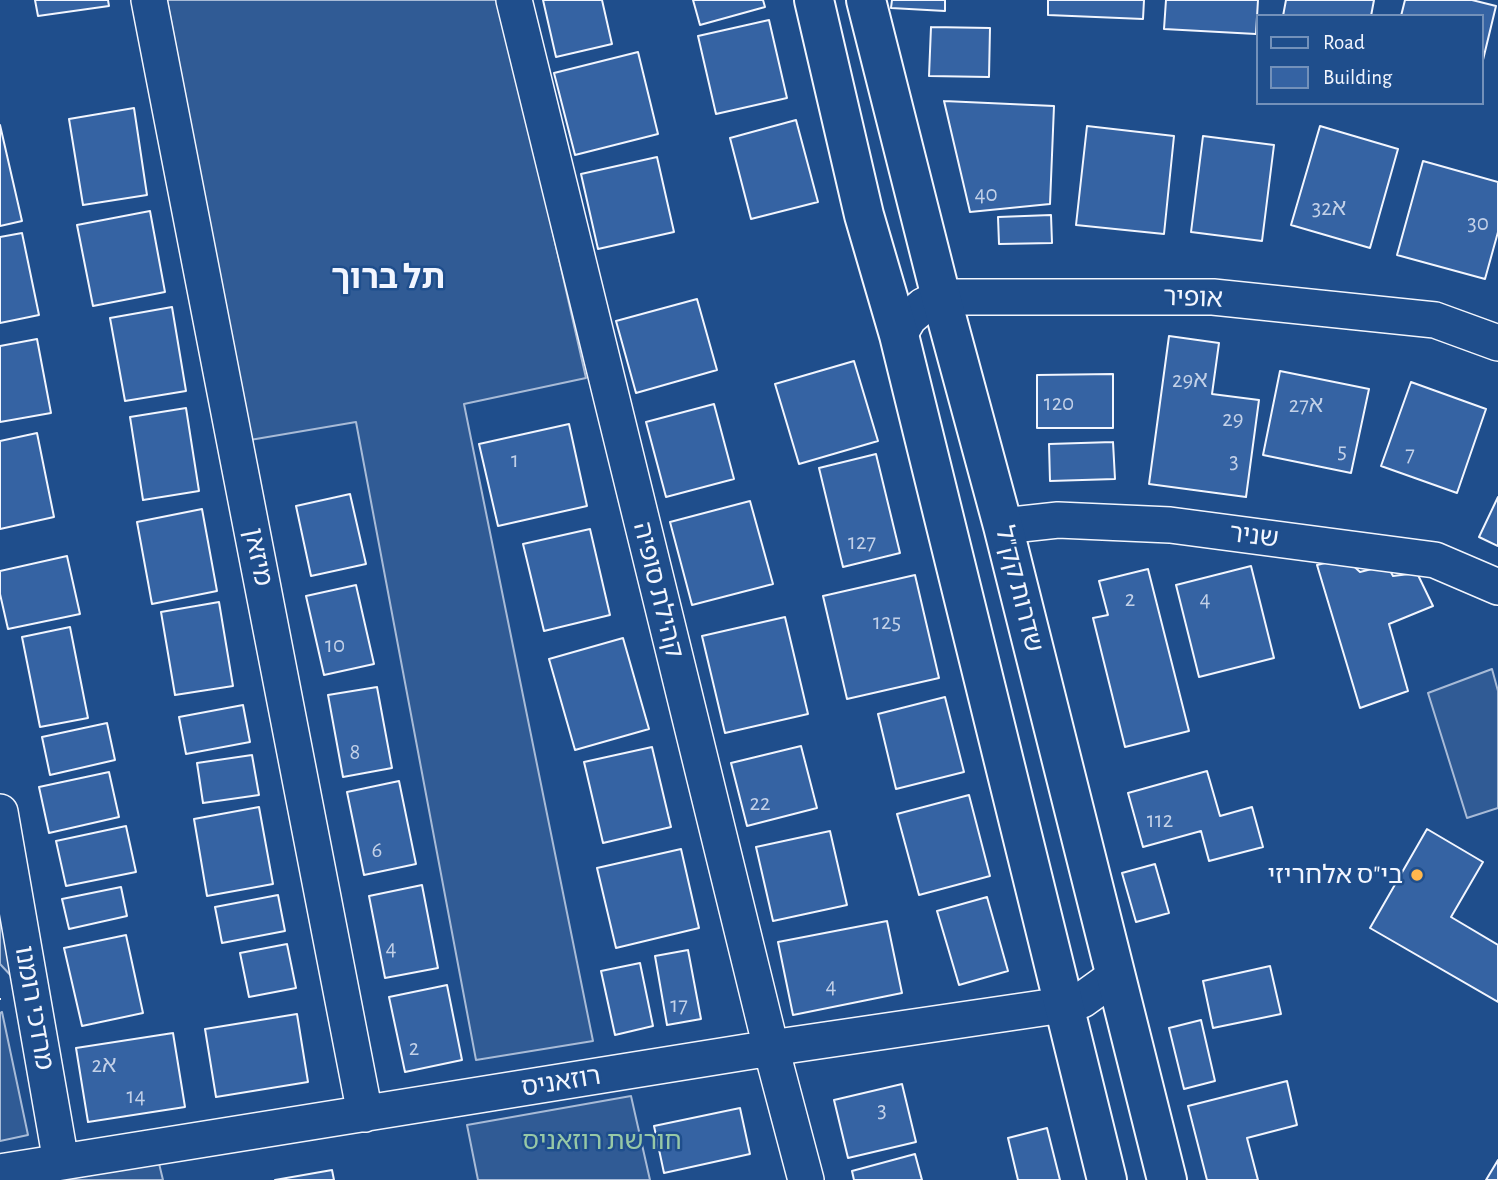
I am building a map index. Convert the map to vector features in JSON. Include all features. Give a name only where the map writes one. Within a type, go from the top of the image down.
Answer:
[{"type":"main road","points":[[814,0],[864,215],[899,335],[1107,1180]]},
{"type":"main road","name":"שדרות קק\"ל","points":[[866,0],[941,297],[1003,526],[1167,1180]]},
{"type":"street","name":"מיזאן","points":[[149,0],[365,1114]]},
{"type":"street","name":"קהילת סופיה","points":[[514,0],[771,1048],[806,1180]]},
{"type":"street","points":[[899,335],[909,318],[923,306],[941,297]]},
{"type":"street","name":"אופיר","points":[[941,297],[1213,297],[1435,320],[1498,343]]},
{"type":"street","name":"שניר","points":[[1003,526],[1058,520],[1183,526],[1435,560],[1498,587]]},
{"type":"street","name":"מרדכי רומנו","points":[[0,812],[61,1162]]},
{"type":"street","name":"רוזאניס","points":[[0,1172],[771,1048],[1063,1005],[1082,1000],[1115,977]]},
{"type":"shaded area","points":[[167,0],[500,0],[586,378],[464,404],[593,1041],[476,1060],[356,422],[250,440]]},
{"type":"shaded area","points":[[1492,669],[1498,691],[1498,808],[1467,818],[1428,693]]},
{"type":"shaded area","points":[[0,895],[14,979],[0,964]]},
{"type":"shaded area","points":[[2,1012],[28,1135],[0,1141],[0,1013]]},
{"type":"shaded area","name":"חורשת רוזאניס","points":[[631,1096],[650,1180],[478,1180],[467,1125]]},
{"type":"shaded area","points":[[155,1147],[163,1180],[47,1180]]},
{"type":"building","points":[[35,0],[108,0],[109,6],[38,16]]},
{"type":"building","points":[[543,0],[602,0],[612,44],[556,57]]},
{"type":"building","points":[[693,0],[763,0],[765,7],[700,25]]},
{"type":"building","points":[[892,0],[945,0],[945,11],[891,8]]},
{"type":"building","points":[[1048,0],[1144,0],[1143,19],[1048,15]]},
{"type":"building","points":[[1166,0],[1258,0],[1256,34],[1164,29]]},
{"type":"building","points":[[1286,0],[1374,0],[1371,14],[1283,14]]},
{"type":"building","points":[[1405,0],[1472,0],[1496,6],[1484,56],[1484,14],[1402,14]]},
{"type":"building","points":[[769,20],[787,98],[716,114],[698,36]]},
{"type":"building","points":[[931,27],[990,28],[989,77],[929,76]]},
{"type":"building","points":[[638,52],[658,134],[575,155],[554,73]]},
{"type":"building","points":[[944,101],[1054,106],[1050,204],[970,212]]},
{"type":"building","points":[[134,108],[147,195],[83,205],[69,119]]},
{"type":"building","points":[[796,120],[818,202],[751,219],[730,138]]},
{"type":"building","points":[[0,125],[22,221],[0,226]]},
{"type":"building","points":[[1087,126],[1174,136],[1164,234],[1076,225]]},
{"type":"building","points":[[1320,126],[1398,149],[1370,248],[1291,225]]},
{"type":"building","points":[[1203,136],[1274,145],[1262,241],[1191,232]]},
{"type":"building","points":[[657,157],[674,232],[598,249],[581,174]]},
{"type":"building","points":[[1423,161],[1498,182],[1498,232],[1485,279],[1397,255]]},
{"type":"building","points":[[150,211],[165,292],[93,306],[77,225]]},
{"type":"building","points":[[1051,215],[1052,243],[999,244],[998,217]]},
{"type":"building","points":[[22,233],[39,315],[0,323],[0,237]]},
{"type":"building","points":[[697,299],[717,370],[636,393],[616,321]]},
{"type":"building","points":[[172,307],[186,391],[125,401],[110,318]]},
{"type":"building","points":[[1169,336],[1219,343],[1212,394],[1259,400],[1246,497],[1149,484]]},
{"type":"building","points":[[37,339],[51,413],[0,422],[0,346]]},
{"type":"building","points":[[854,361],[878,441],[799,464],[775,384]]},
{"type":"building","points":[[1280,371],[1369,389],[1351,473],[1263,455]]},
{"type":"building","points":[[1113,374],[1113,428],[1037,428],[1037,375]]},
{"type":"building","points":[[1411,382],[1486,409],[1457,493],[1381,466]]},
{"type":"building","points":[[714,404],[734,479],[666,497],[646,422]]},
{"type":"building","points":[[186,408],[199,491],[143,500],[130,417]]},
{"type":"building","points":[[569,424],[587,506],[498,526],[479,444]]},
{"type":"building","points":[[37,433],[54,517],[0,529],[0,441]]},
{"type":"building","points":[[1113,442],[1115,479],[1050,481],[1049,444]]},
{"type":"building","points":[[876,454],[900,553],[843,567],[819,468]]},
{"type":"building","points":[[350,494],[366,564],[311,576],[296,506]]},
{"type":"building","points":[[1498,497],[1498,546],[1479,537]]},
{"type":"building","points":[[750,501],[773,584],[692,605],[670,522]]},
{"type":"building","points":[[202,509],[217,591],[152,604],[137,522]]},
{"type":"building","points":[[590,529],[610,615],[544,631],[523,544]]},
{"type":"building","points":[[67,556],[80,614],[8,629],[0,594],[0,571]]},
{"type":"building","points":[[1345,558],[1360,572],[1387,565],[1393,576],[1417,573],[1433,606],[1389,624],[1408,691],[1360,708],[1317,565]]},
{"type":"building","points":[[1251,566],[1274,658],[1199,677],[1176,585]]},
{"type":"building","points":[[1148,569],[1189,731],[1125,747],[1093,618],[1108,615],[1099,581]]},
{"type":"building","points":[[915,575],[939,678],[847,699],[823,596]]},
{"type":"building","points":[[356,585],[374,664],[324,675],[306,596]]},
{"type":"building","points":[[219,602],[233,686],[175,695],[161,612]]},
{"type":"building","points":[[785,617],[808,714],[725,733],[702,636]]},
{"type":"building","points":[[70,627],[88,718],[40,727],[22,637]]},
{"type":"building","points":[[623,638],[649,729],[575,750],[549,659]]},
{"type":"building","points":[[377,687],[392,768],[343,777],[328,695]]},
{"type":"building","points":[[945,697],[964,772],[896,789],[878,714]]},
{"type":"building","points":[[243,705],[250,742],[186,754],[179,717]]},
{"type":"building","points":[[107,723],[115,760],[50,775],[42,737]]},
{"type":"building","points":[[801,746],[817,808],[747,826],[731,763]]},
{"type":"building","points":[[652,747],[671,827],[603,843],[584,762]]},
{"type":"building","points":[[252,755],[259,795],[203,803],[197,763]]},
{"type":"building","points":[[1207,771],[1220,816],[1252,807],[1263,847],[1209,861],[1201,831],[1143,847],[1128,793]]},
{"type":"building","points":[[109,772],[119,817],[49,833],[39,787]]},
{"type":"building","points":[[399,781],[416,864],[364,875],[347,792]]},
{"type":"building","points":[[969,795],[990,876],[919,895],[897,814]]},
{"type":"building","points":[[259,807],[273,884],[207,896],[194,819]]},
{"type":"building","points":[[126,826],[136,872],[66,886],[56,841]]},
{"type":"building","points":[[1427,829],[1483,862],[1451,917],[1498,945],[1498,1002],[1370,928]]},
{"type":"building","points":[[830,831],[847,905],[773,921],[756,847]]},
{"type":"building","points":[[681,849],[699,928],[616,948],[597,868]]},
{"type":"building","points":[[1155,864],[1169,913],[1136,922],[1122,873]]},
{"type":"building","points":[[422,885],[438,968],[385,978],[369,896]]},
{"type":"building","points":[[121,887],[127,916],[69,929],[62,899]]},
{"type":"building","points":[[278,895],[285,931],[222,943],[215,907]]},
{"type":"building","points":[[987,897],[1008,971],[959,985],[937,911]]},
{"type":"building","points":[[887,921],[902,993],[793,1015],[778,942]]},
{"type":"building","points":[[126,935],[143,1013],[82,1026],[64,948]]},
{"type":"building","points":[[287,944],[296,988],[249,997],[240,953]]},
{"type":"building","points":[[688,950],[701,1019],[667,1025],[655,956]]},
{"type":"building","points":[[640,963],[653,1026],[615,1035],[601,971]]},
{"type":"building","points":[[1270,966],[1281,1014],[1213,1028],[1203,981]]},
{"type":"building","points":[[447,985],[462,1060],[405,1072],[389,997]]},
{"type":"building","points":[[297,1014],[308,1082],[216,1097],[205,1029]]},
{"type":"building","points":[[1201,1020],[1215,1081],[1184,1089],[1169,1028]]},
{"type":"building","points":[[173,1033],[185,1107],[88,1122],[76,1048]]},
{"type":"building","points":[[1287,1081],[1297,1125],[1247,1138],[1258,1180],[1207,1180],[1188,1106]]},
{"type":"building","points":[[902,1084],[916,1142],[848,1158],[834,1100]]},
{"type":"building","points":[[740,1108],[750,1154],[664,1173],[654,1126]]},
{"type":"building","points":[[1047,1128],[1060,1180],[1018,1180],[1008,1138]]},
{"type":"building","points":[[915,1154],[922,1180],[854,1180],[852,1171]]},
{"type":"building","points":[[1498,1160],[1498,1180],[1486,1180]]},
{"type":"building","points":[[332,1170],[334,1180],[275,1180]]},
{"type":"place","name":"בי\"ס אלחריזי","points":[[1417,875]]},
{"type":"district","name":"תל ברוך","points":[[388,278]]}]
